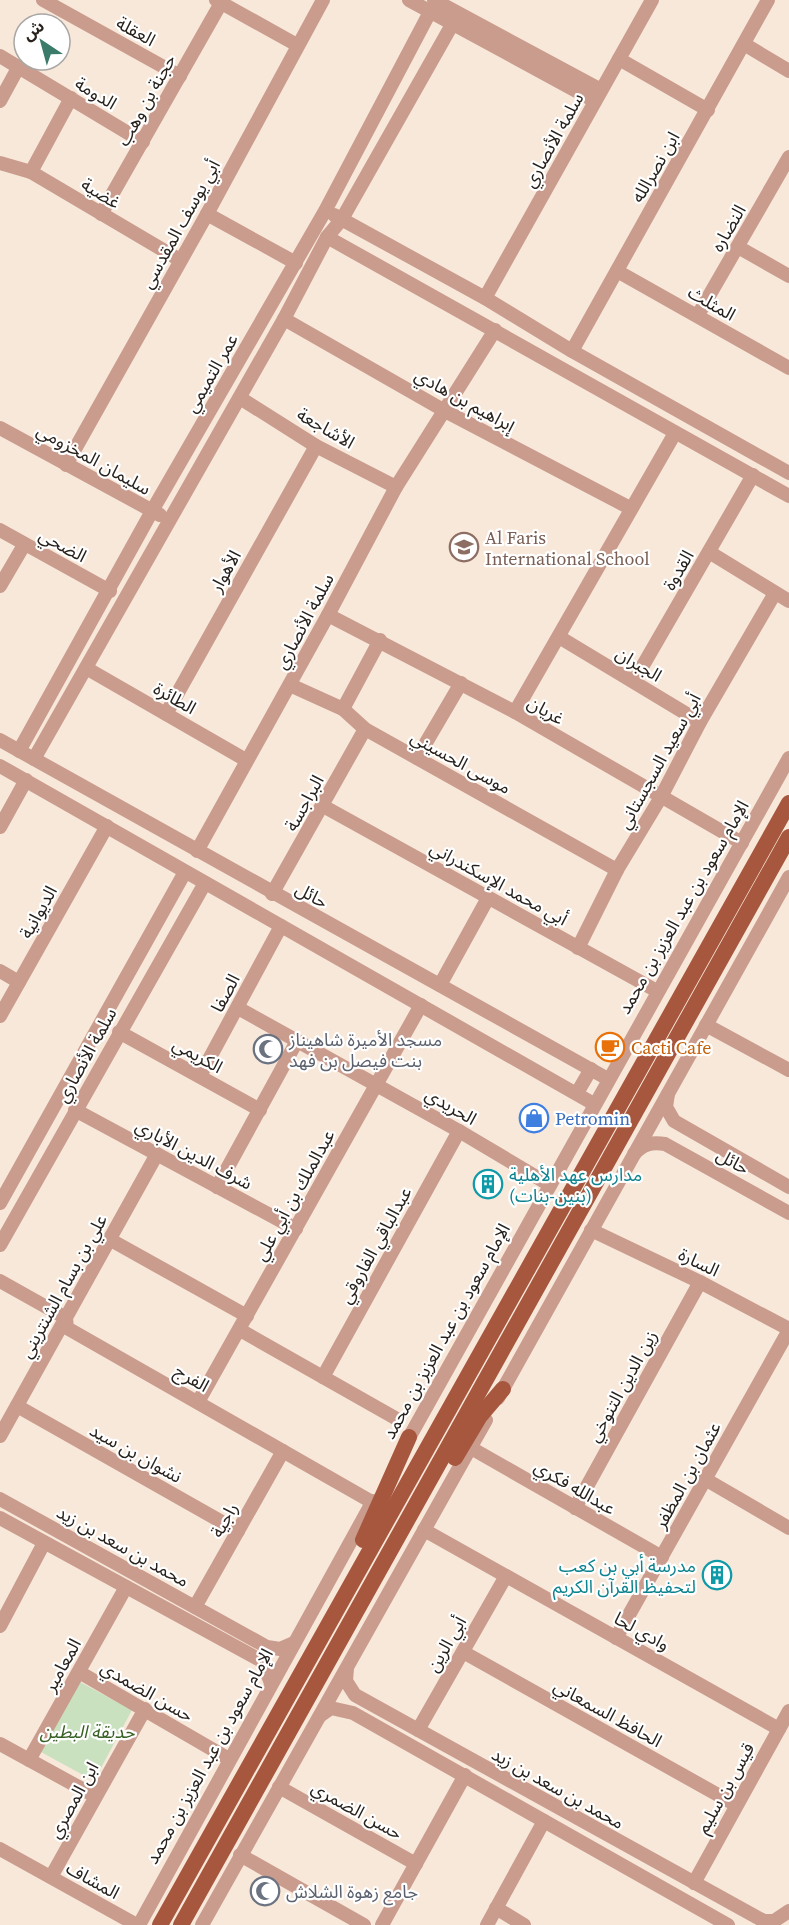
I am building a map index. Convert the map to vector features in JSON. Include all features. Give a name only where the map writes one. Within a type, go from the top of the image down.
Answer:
[{"type":"main road","points":[[160,1925],[340,1600],[789,803]]},
{"type":"main road","points":[[181,1925],[789,837]]},
{"type":"main road","points":[[391,1552],[427,1505],[480,1416],[503,1389]]},
{"type":"main road","points":[[340,1600],[357,1551],[409,1437]]},
{"type":"street","name":"العقلة","points":[[43,0],[180,76]]},
{"type":"street","name":"أبي يوسف المقدسي","points":[[66,465],[207,214],[323,0]]},
{"type":"street","points":[[409,0],[432,6],[598,95]]},
{"type":"street","name":"ابن نصرالله","points":[[572,351],[768,0]]},
{"type":"street","name":"حجنة بن وهب","points":[[101,214],[180,76],[218,1]]},
{"type":"street","points":[[218,1],[297,45]]},
{"type":"street","name":"سلمة الأنصاري","points":[[485,298],[619,59],[646,2]]},
{"type":"street","points":[[432,6],[453,23],[598,95]]},
{"type":"street","name":"عمر التميمي","points":[[19,751],[110,591],[152,511],[325,211],[432,6]]},
{"type":"street","points":[[34,759],[240,398],[327,237],[342,219],[453,23]]},
{"type":"street","points":[[423,25],[444,38]]},
{"type":"street","points":[[744,45],[789,71]]},
{"type":"street","points":[[619,59],[708,110]]},
{"type":"street","points":[[0,101],[16,72]]},
{"type":"street","name":"الدومة","points":[[25,72],[143,142]]},
{"type":"street","points":[[31,172],[71,99]]},
{"type":"street","name":"النضاره","points":[[698,315],[785,173],[789,157]]},
{"type":"street","name":"غضية","points":[[0,162],[31,172],[180,260]]},
{"type":"street","points":[[325,211],[485,298],[572,351],[789,473]]},
{"type":"street","points":[[207,214],[296,262]]},
{"type":"street","points":[[327,237],[789,496]]},
{"type":"street","points":[[738,247],[789,276]]},
{"type":"street","name":"المثلث","points":[[617,271],[789,368]]},
{"type":"street","name":"إبراهيم بن هادي","points":[[284,319],[445,411],[630,508]]},
{"type":"street","name":"سلمة الأنصاري","points":[[197,851],[290,685],[396,487],[495,330]]},
{"type":"street","name":"الأشاجعة","points":[[240,398],[316,446],[396,487]]},
{"type":"street","name":"سليمان المخزومي","points":[[0,428],[170,520]]},
{"type":"street","points":[[515,712],[675,433]]},
{"type":"street","name":"الأهوار","points":[[166,714],[316,446]]},
{"type":"street","name":"القدوة","points":[[634,681],[753,475]]},
{"type":"street","name":"الضحي","points":[[0,530],[110,591]]},
{"type":"street","points":[[0,586],[24,544]]},
{"type":"street","points":[[710,552],[789,601]]},
{"type":"street","name":"أبي سعيد السجستاني","points":[[578,948],[617,870],[661,797],[700,722],[775,593]]},
{"type":"street","name":"غريان","points":[[328,615],[515,712],[742,843]]},
{"type":"street","name":"الجبران","points":[[559,637],[700,722]]},
{"type":"street","points":[[343,709],[380,640]]},
{"type":"street","name":"الطائرة","points":[[86,668],[246,760]]},
{"type":"street","points":[[417,758],[460,682]]},
{"type":"street","name":"موسى الحسيني","points":[[290,685],[343,709],[365,729],[617,870]]},
{"type":"street","name":"البراجسة","points":[[272,894],[324,806],[365,729]]},
{"type":"street","name":"حائل","points":[[0,740],[272,894],[608,1079]]},
{"type":"street","name":"الإمام سعود بن عبد العزيز بن محمد","points":[[138,1925],[789,758]]},
{"type":"street","points":[[0,766],[594,1104]]},
{"type":"street","points":[[0,827],[26,780]]},
{"type":"street","name":"أبي محمد الإسكندراني","points":[[324,806],[657,992]]},
{"type":"street","name":"الديوانية","points":[[0,1016],[107,826]]},
{"type":"street","name":"سلمة الأنصاري","points":[[0,1203],[4,1187],[185,872]]},
{"type":"street","points":[[202,1925],[471,1448],[629,1160],[788,881]]},
{"type":"street","name":"سلمة الأنصاري","points":[[0,1245],[205,883]]},
{"type":"street","points":[[440,985],[488,898]]},
{"type":"street","name":"الصفا","points":[[200,1076],[281,926]]},
{"type":"street","points":[[0,971],[19,982]]},
{"type":"street","name":"عبدالملك بن أبي علي","points":[[198,1402],[421,1005]]},
{"type":"street","name":"الحريدي","points":[[238,1008],[459,1131],[550,1185]]},
{"type":"street","points":[[706,1025],[789,1071]]},
{"type":"street","name":"الكريمي","points":[[119,1032],[260,1110]]},
{"type":"street","points":[[217,1187],[297,1041]]},
{"type":"street","points":[[577,1094],[591,1069]]},
{"type":"street","name":"حائل","points":[[669,1090],[666,1107],[669,1116],[688,1130],[789,1187]]},
{"type":"street","name":"شرف الدين الأباري","points":[[75,1110],[296,1229]]},
{"type":"street","points":[[675,1149],[671,1135],[681,1129],[688,1130]]},
{"type":"street","name":"عبدالباقي الفاروقي","points":[[323,1377],[459,1131]]},
{"type":"street","name":"حائل","points":[[629,1160],[642,1146],[665,1144],[789,1214]]},
{"type":"street","name":"علي بن بسام الشنتريني","points":[[0,1436],[157,1154]]},
{"type":"street","name":"السارة","points":[[591,1230],[700,1282],[788,1332]]},
{"type":"street","points":[[109,1239],[247,1316]]},
{"type":"street","name":"الفرج","points":[[0,1281],[66,1318],[67,1328],[372,1502]]},
{"type":"street","name":"زين الدين التنوخي","points":[[575,1508],[700,1282]]},
{"type":"street","points":[[240,1330],[397,1419]]},
{"type":"street","name":"عثمان بن المظفر","points":[[616,1638],[788,1332]]},
{"type":"street","name":"نشوان بن سيد","points":[[17,1406],[238,1531]]},
{"type":"street","name":"عبدالله فكري","points":[[471,1448],[662,1557]]},
{"type":"street","name":"راجية","points":[[195,1607],[283,1451]]},
{"type":"street","points":[[705,1479],[789,1528]]},
{"type":"street","name":"محمد بن سعد بن زيد","points":[[0,1499],[267,1647],[280,1649],[294,1643]]},
{"type":"street","name":"محمد بن سعد بن زيد","points":[[0,1518],[262,1661],[272,1683]]},
{"type":"street","name":"وادي لحا","points":[[424,1530],[616,1638],[785,1721]]},
{"type":"street","points":[[0,1626],[44,1543]]},
{"type":"street","name":"أبي الرين","points":[[418,1730],[506,1576]]},
{"type":"street","name":"المعامير","points":[[29,1760],[126,1587]]},
{"type":"street","name":"الحافظ السمعاني","points":[[462,1652],[736,1805]]},
{"type":"street","name":"محمد بن سعد بن زيد","points":[[347,1668],[346,1681],[349,1688],[363,1700],[767,1923]]},
{"type":"street","name":"حسن الضمدي","points":[[78,1672],[229,1759]]},
{"type":"street","points":[[353,1713],[351,1703],[363,1700]]},
{"type":"street","name":"محمد بن سعد بن زيد","points":[[321,1715],[331,1708],[353,1713],[728,1925]]},
{"type":"street","name":"ابن المصري","points":[[51,1877],[145,1709]]},
{"type":"street","name":"قيس بن سليم","points":[[693,1883],[785,1721]]},
{"type":"street","points":[[0,1744],[95,1796]]},
{"type":"street","points":[[382,1925],[465,1775]]},
{"type":"street","name":"حسن الضمري","points":[[279,1787],[416,1864]]},
{"type":"street","points":[[487,1925],[544,1821]]},
{"type":"street","name":"المشاف","points":[[0,1849],[138,1925]]},
{"type":"street","points":[[240,1855],[364,1925]]},
{"type":"street","points":[[496,1908],[524,1925]]},
{"type":"street","points":[[767,1923],[789,1911]]},
{"type":"green space","name":"حديقة البطين","points":[[80,1682],[132,1710],[94,1781],[41,1752]]},
{"type":"place","name":"Al Faris International School","points":[[464,547]]},
{"type":"place","name":"Cacti Cafe","points":[[610,1047]]},
{"type":"place","name":"مسجد الأميرة شاهيناز بنت فيصل بن فهد","points":[[268,1049]]},
{"type":"place","name":"Petromin","points":[[534,1118]]},
{"type":"place","name":"مدارس عهد الأهلية (بنين-بنات)","points":[[488,1184]]},
{"type":"place","name":"مدرسة أبي بن كعب لتحفيظ القرآن الكريم","points":[[717,1575]]},
{"type":"place","name":"جامع زهوة الشلاش","points":[[265,1891]]}]
